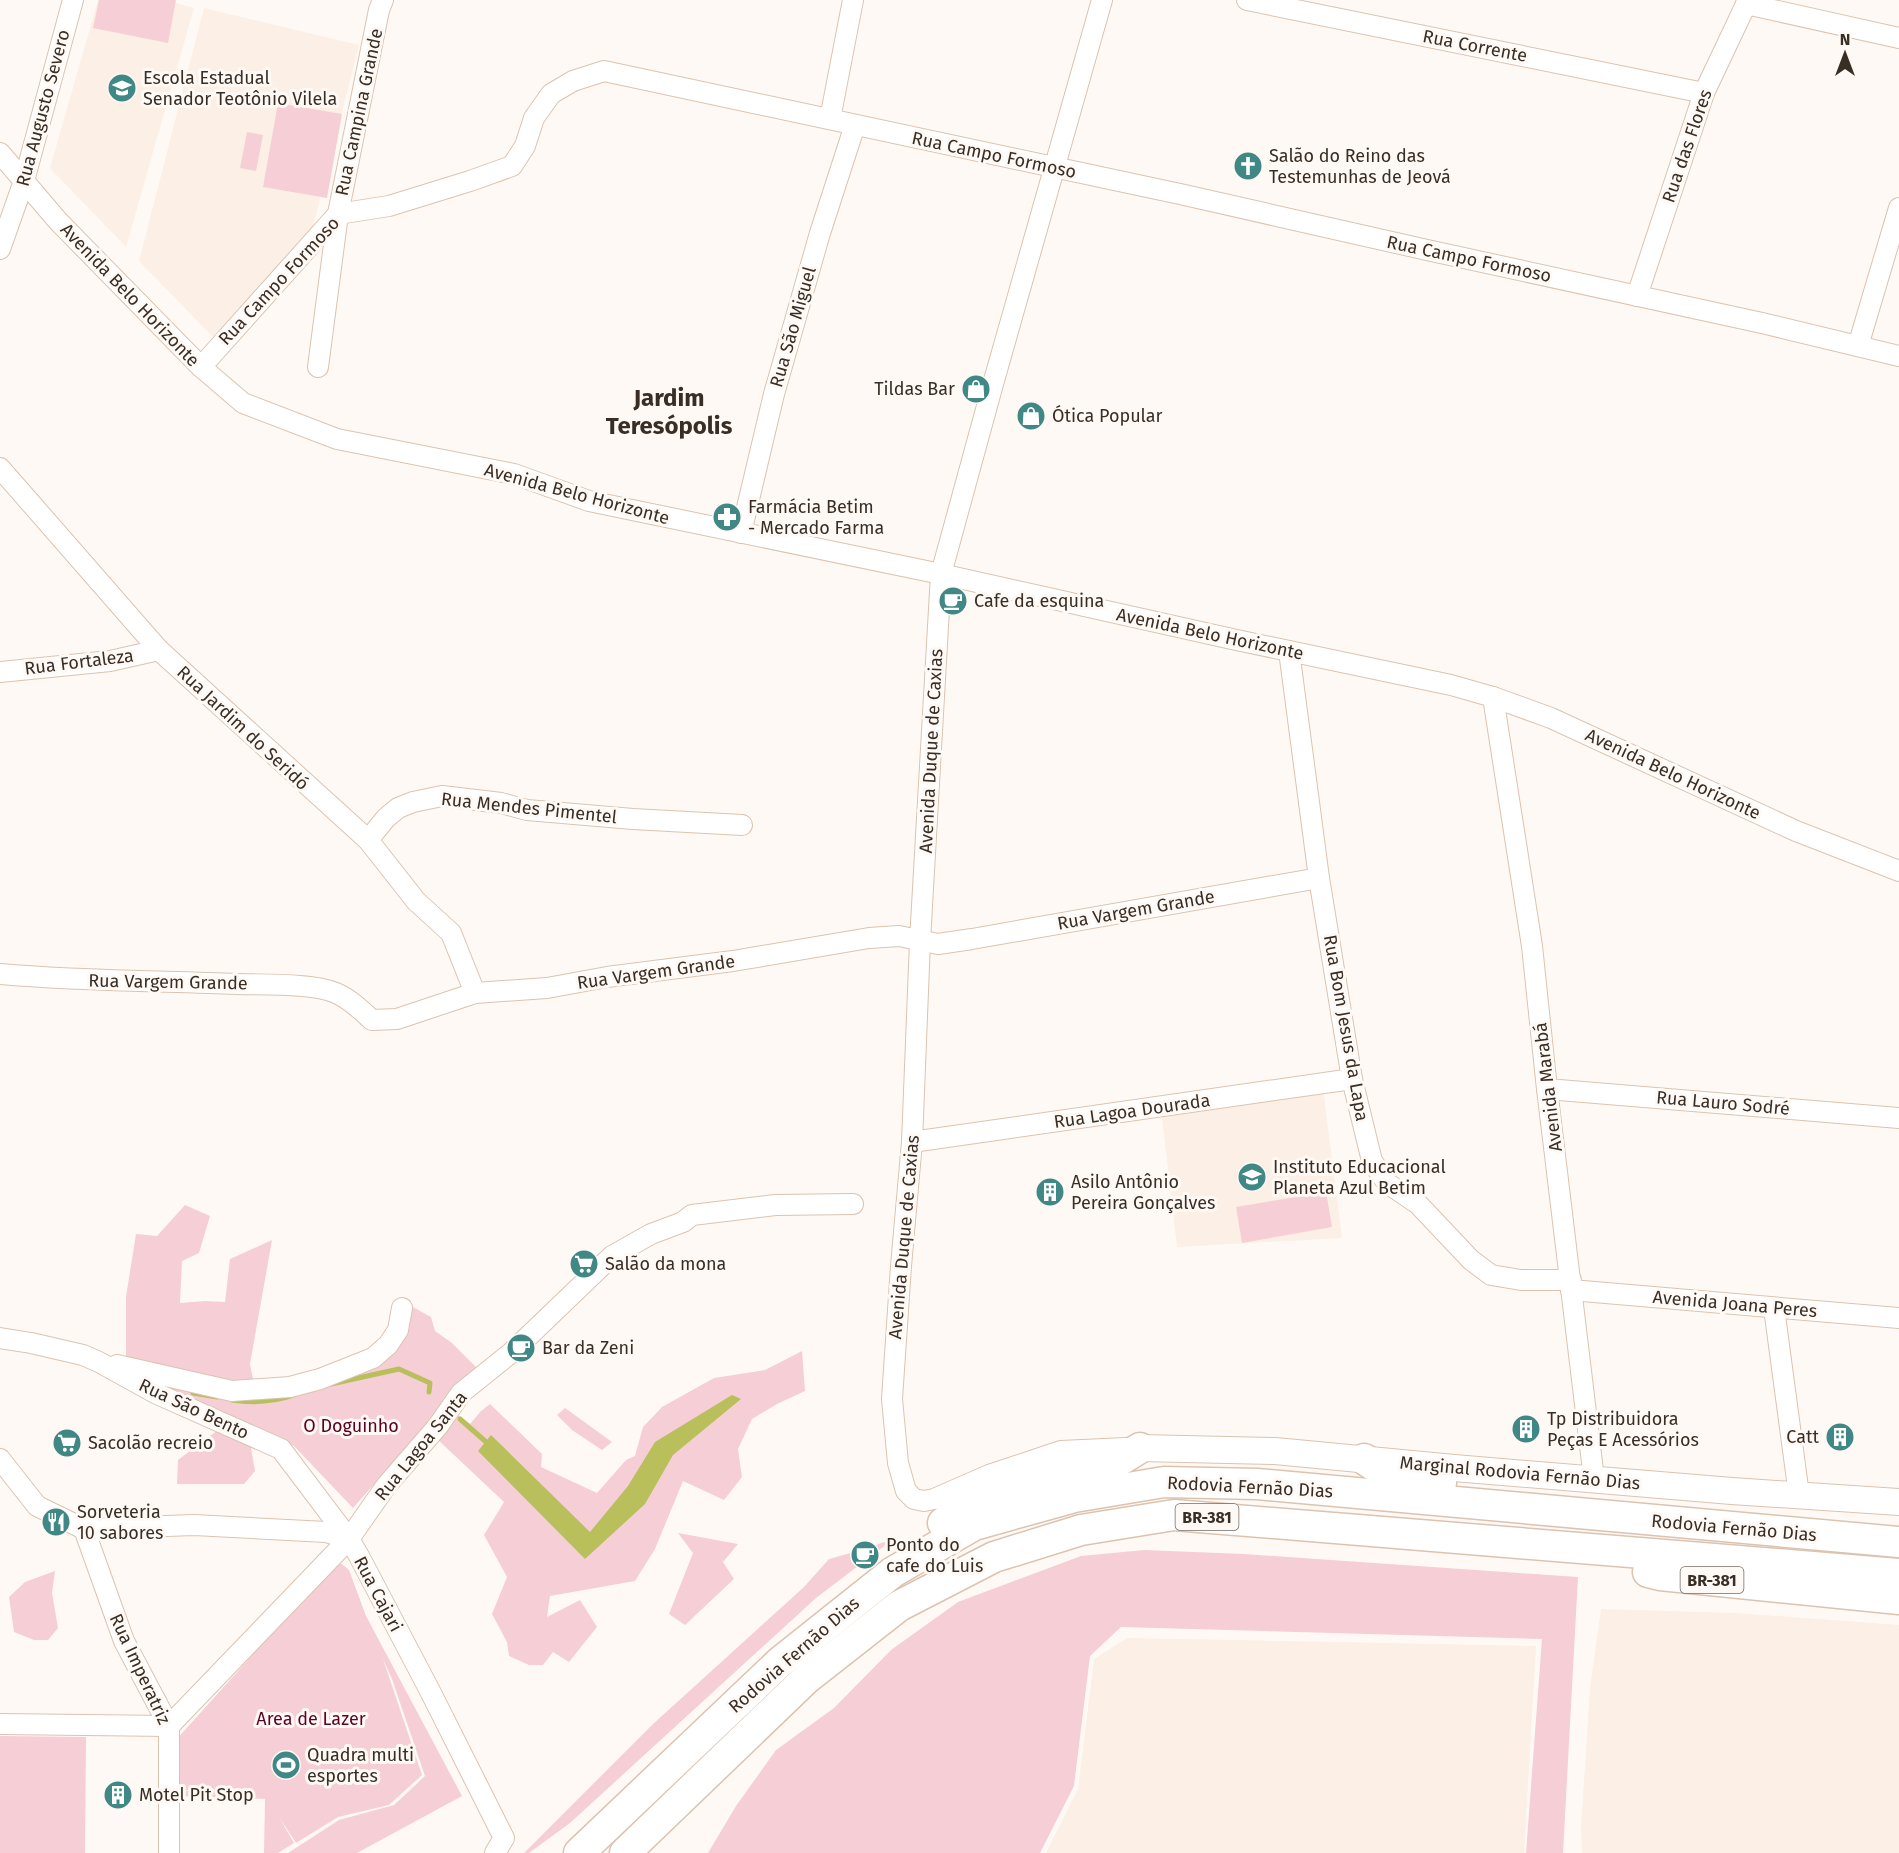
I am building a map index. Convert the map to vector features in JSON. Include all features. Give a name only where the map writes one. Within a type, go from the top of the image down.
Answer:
[{"type":"highway","points":[[893,1572],[926,1538],[951,1517],[985,1498],[1122,1458],[1140,1448]]},
{"type":"highway","name":"BR-381","points":[[1364,1460],[1389,1474],[1544,1499],[1571,1513]]},
{"type":"highway","name":"Rodovia Fernão Dias","points":[[580,1851],[780,1662],[893,1572],[974,1525],[1074,1497],[1164,1482],[1257,1484],[1899,1542]]},
{"type":"highway","name":"Rodovia Fernão Dias","points":[[625,1853],[806,1679],[899,1606],[994,1557],[1081,1530],[1174,1515],[1899,1574]]},
{"type":"highway","points":[[1737,1529],[1899,1527]]},
{"type":"highway","name":"BR-381","points":[[1528,1543],[1660,1575],[1899,1599]]},
{"type":"highway","points":[[641,1853],[671,1809]]},
{"type":"main road","name":"Marginal Rodovia Fernão Dias","points":[[1140,1448],[1275,1451],[1594,1479],[1899,1502]]},
{"type":"street","name":"Rua Augusto Severo","points":[[0,249],[24,181],[73,0]]},
{"type":"street","name":"Rua Campina Grande","points":[[318,367],[338,214],[379,10],[383,0]]},
{"type":"street","points":[[830,119],[853,0]]},
{"type":"street","name":"Avenida Duque de Caxias","points":[[1102,0],[941,574],[920,941],[912,1142],[892,1400],[898,1463],[906,1491],[914,1498],[924,1501],[934,1499],[989,1475],[1060,1451],[1140,1448]]},
{"type":"street","name":"Rua Corrente","points":[[1247,0],[1704,93]]},
{"type":"street","points":[[1747,2],[1899,38]]},
{"type":"street","name":"Rua das Flores","points":[[1637,296],[1704,93],[1747,2]]},
{"type":"street","name":"Rua Campo Formoso","points":[[201,367],[338,214],[389,206],[512,166],[525,146],[534,118],[551,94],[573,81],[604,71],[1180,194],[1762,323],[1899,356]]},
{"type":"street","name":"Rua São Miguel","points":[[741,533],[774,394],[820,233],[855,124]]},
{"type":"street","name":"Avenida Belo Horizonte","points":[[0,153],[58,221],[201,367],[243,403],[337,439],[514,474],[589,501],[941,574],[1451,685],[1551,718],[1796,831],[1899,872]]},
{"type":"street","points":[[1858,346],[1899,208]]},
{"type":"street","name":"Rua Jardim do Seridó","points":[[0,468],[159,650],[368,840],[416,901],[451,933],[474,993]]},
{"type":"street","name":"Rua Fortaleza","points":[[0,672],[110,661],[159,650]]},
{"type":"street","name":"Rua Bom Jesus da Lapa","points":[[1289,651],[1319,878],[1352,1079],[1372,1161],[1387,1182],[1418,1204],[1471,1260],[1491,1275],[1571,1285]]},
{"type":"street","name":"Avenida Marabá","points":[[1493,697],[1532,946],[1594,1479]]},
{"type":"street","name":"Rua Mendes Pimentel","points":[[368,840],[386,818],[398,808],[419,800],[442,796],[501,803],[538,811],[742,825]]},
{"type":"street","name":"Rua Vargem Grande","points":[[0,974],[75,980],[315,988],[335,993],[352,1003],[372,1020],[397,1019],[474,993],[547,988],[869,938],[899,936],[938,944],[1319,878]]},
{"type":"street","name":"Rua Lagoa Dourada","points":[[912,1142],[1352,1079]]},
{"type":"street","name":"Rua Lauro Sodré","points":[[1547,1089],[1899,1118]]},
{"type":"street","name":"Rua Lagoa Santa","points":[[169,1726],[349,1539],[386,1486],[438,1426],[461,1393],[512,1352],[612,1256],[692,1215],[775,1205],[853,1204]]},
{"type":"street","name":"Avenida Joana Peres","points":[[1571,1285],[1774,1308],[1899,1318]]},
{"type":"street","points":[[99,1362],[232,1391],[290,1387],[373,1358],[388,1345],[398,1330],[402,1308]]},
{"type":"street","points":[[1774,1308],[1799,1495]]},
{"type":"street","name":"Rua São Bento","points":[[0,1338],[83,1355],[155,1393],[281,1449],[349,1539]]},
{"type":"street","points":[[0,1459],[37,1506],[84,1529]]},
{"type":"street","name":"Rua Cajari","points":[[84,1529],[194,1525],[326,1532],[349,1539],[430,1691],[499,1845]]},
{"type":"street","name":"Rua Imperatriz","points":[[84,1529],[124,1641],[169,1726],[169,1853]]},
{"type":"street","points":[[0,1724],[169,1726]]},
{"type":"shaded area","name":"Escola Estadual Senador Teotônio Vilela","points":[[98,0],[165,0],[194,8],[126,247],[50,168]]},
{"type":"shaded area","points":[[204,8],[359,45],[312,230],[215,339],[139,261]]},
{"type":"shaded area","name":"Instituto Educacional Planeta Azul Betim","points":[[1323,1088],[1342,1238],[1177,1247],[1162,1117]]},
{"type":"shaded area","points":[[732,1395],[741,1399],[673,1455],[645,1504],[585,1559],[478,1451],[491,1435],[590,1532],[628,1486],[655,1442]]},
{"type":"shaded area","points":[[1601,1609],[1736,1613],[1899,1625],[1899,1853],[1582,1853],[1581,1828],[1590,1688]]},
{"type":"shaded area","points":[[1127,1638],[1536,1646],[1524,1853],[1046,1853],[1078,1789],[1094,1659]]},
{"type":"green space","points":[[99,0],[176,0],[168,43],[93,28]]},
{"type":"green space","points":[[278,103],[342,114],[327,198],[263,187]]},
{"type":"green space","points":[[247,132],[263,135],[256,171],[240,168]]},
{"type":"green space","points":[[1326,1192],[1332,1227],[1242,1243],[1236,1207]]},
{"type":"green space","name":"O Doguinho","points":[[185,1205],[210,1216],[199,1253],[182,1261],[180,1303],[225,1302],[230,1259],[272,1240],[250,1364],[254,1384],[267,1390],[388,1345],[402,1301],[431,1317],[435,1331],[452,1343],[477,1368],[353,1508],[294,1446],[126,1375],[126,1297],[136,1234],[157,1236]]},
{"type":"green space","points":[[802,1351],[805,1391],[752,1419],[738,1449],[742,1477],[724,1500],[683,1481],[655,1549],[635,1581],[550,1596],[547,1617],[580,1600],[597,1627],[569,1662],[553,1652],[543,1665],[529,1665],[509,1656],[507,1642],[492,1614],[507,1577],[484,1535],[504,1502],[436,1438],[454,1413],[470,1424],[490,1404],[542,1454],[541,1467],[597,1493],[626,1460],[635,1456],[643,1427],[662,1407],[714,1378],[765,1370]]},
{"type":"green space","points":[[565,1408],[612,1442],[602,1450],[572,1430],[557,1415]]},
{"type":"green space","points":[[218,1430],[249,1436],[255,1471],[244,1484],[177,1484],[178,1460]]},
{"type":"green space","points":[[678,1533],[738,1544],[723,1562],[734,1579],[685,1625],[669,1614],[693,1553]]},
{"type":"green space","points":[[895,1538],[816,1598],[570,1823],[529,1853],[524,1853],[653,1724],[804,1587],[829,1559]]},
{"type":"green space","points":[[1144,1550],[1244,1554],[1578,1577],[1563,1853],[1526,1853],[1542,1639],[1121,1627],[1090,1656],[1074,1786],[1040,1853],[708,1853],[736,1806],[776,1750],[834,1708],[891,1650],[958,1602],[1081,1556]]},
{"type":"green space","name":"Area de Lazer","points":[[335,1563],[342,1564],[349,1570],[366,1616],[462,1796],[357,1853],[288,1853],[339,1820],[394,1805],[425,1776],[383,1659],[422,1775],[389,1805],[338,1817],[296,1843],[279,1817],[294,1843],[278,1853],[264,1853],[265,1799],[180,1796],[180,1791],[208,1791],[174,1790],[175,1741]]},
{"type":"green space","points":[[55,1571],[52,1593],[58,1628],[48,1640],[34,1640],[14,1632],[9,1597],[25,1582]]},
{"type":"green space","points":[[0,1736],[86,1737],[85,1853],[0,1853]]},
{"type":"waterway","points":[[331,1384],[399,1369],[430,1383],[429,1392]]},
{"type":"waterway","points":[[193,1393],[217,1397]]},
{"type":"waterway","points":[[232,1400],[263,1401],[294,1395]]},
{"type":"waterway","points":[[460,1419],[485,1441]]},
{"type":"place","name":"Escola Estadual Senador Teotônio Vilela","points":[[122,88]]},
{"type":"place","name":"Salão do Reino das Testemunhas de Jeová","points":[[1248,166]]},
{"type":"place","name":"Tildas Bar","points":[[976,389]]},
{"type":"place","name":"Ótica Popular","points":[[1031,416]]},
{"type":"place","name":"Farmácia Betim - Mercado Farma","points":[[727,517]]},
{"type":"place","name":"Cafe da esquina","points":[[953,601]]},
{"type":"place","name":"Instituto Educacional Planeta Azul Betim","points":[[1252,1177]]},
{"type":"place","name":"Asilo Antônio Pereira Gonçalves","points":[[1050,1192]]},
{"type":"place","name":"Salão da mona","points":[[584,1264]]},
{"type":"place","name":"Bar da Zeni","points":[[521,1348]]},
{"type":"place","name":"Tp Distribuidora Peças E Acessórios","points":[[1526,1429]]},
{"type":"place","name":"Catt","points":[[1840,1437]]},
{"type":"place","name":"Sacolão recreio","points":[[67,1443]]},
{"type":"place","name":"Sorveteria 10 sabores","points":[[56,1522]]},
{"type":"place","name":"Ponto do cafe do Luis","points":[[865,1555]]},
{"type":"place","name":"Quadra multi esportes","points":[[286,1765]]},
{"type":"place","name":"Motel Pit Stop","points":[[118,1795]]},
{"type":"district","name":"Jardim Teresópolis","points":[[669,412]]}]
